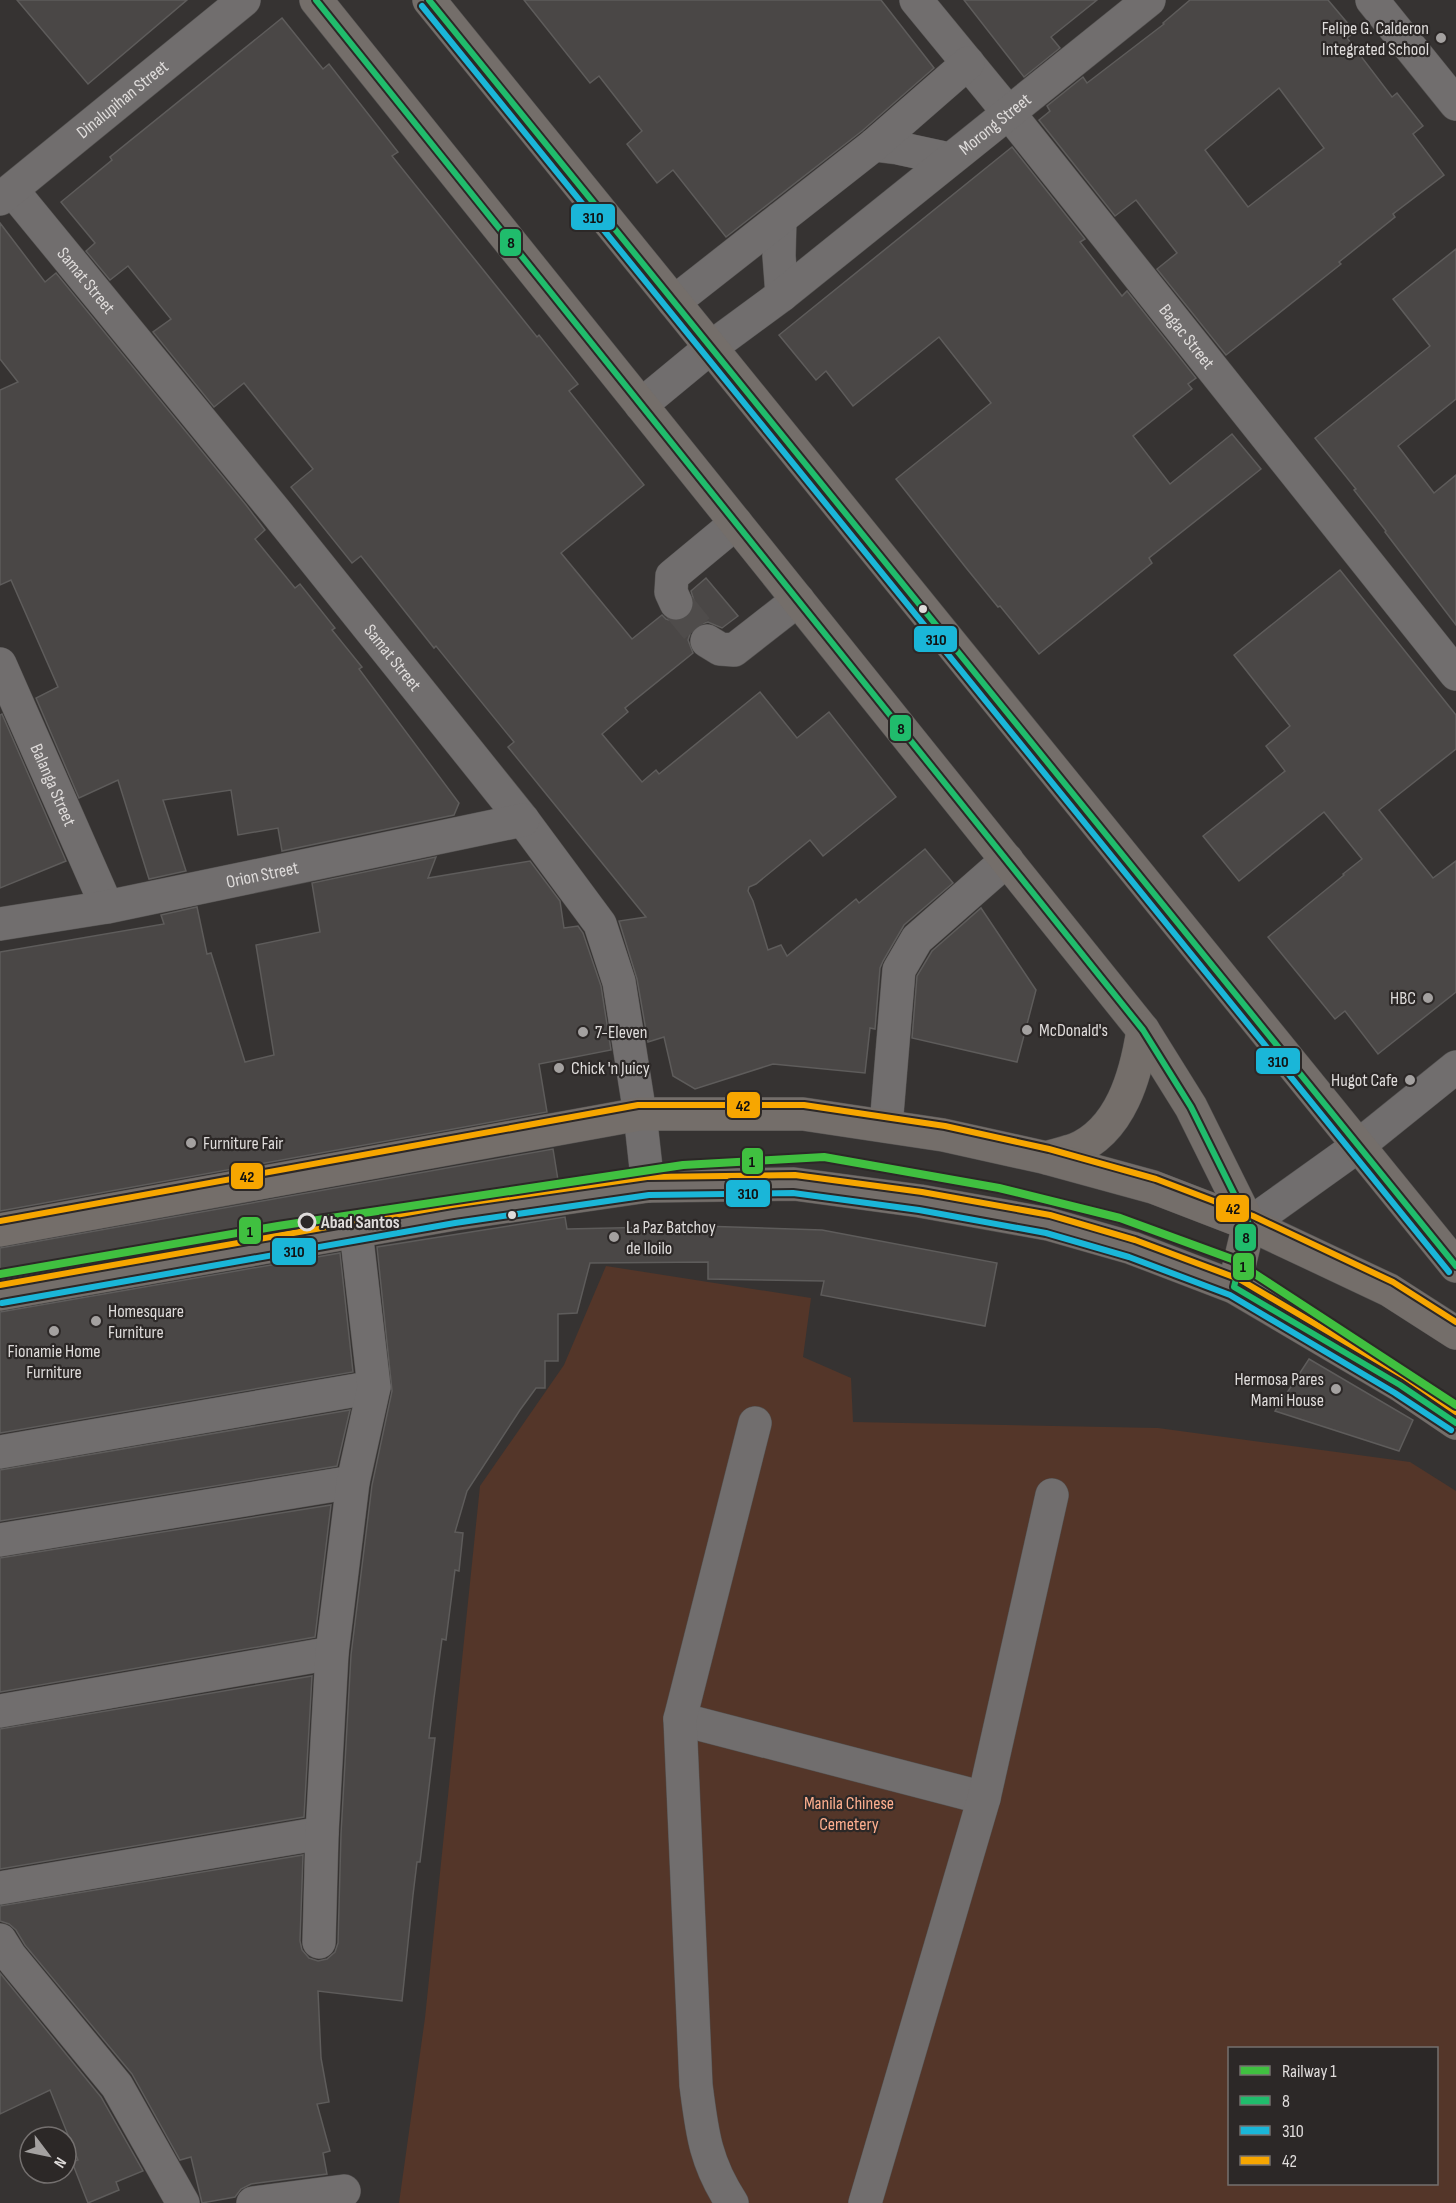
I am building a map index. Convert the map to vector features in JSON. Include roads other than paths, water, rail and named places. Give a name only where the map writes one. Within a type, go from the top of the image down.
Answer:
[{"type":"main road","points":[[316,0],[1143,1030],[1191,1107],[1249,1224],[1234,1287]]},
{"type":"main road","points":[[429,0],[1456,1266]]},
{"type":"main road","points":[[1047,1158],[1075,1149],[1096,1136],[1115,1115],[1127,1092],[1137,1063],[1143,1030]]},
{"type":"main road","points":[[0,1230],[640,1114],[803,1114],[943,1135],[1047,1158],[1153,1187],[1249,1224],[1389,1290],[1456,1332]]},
{"type":"main road","points":[[0,1294],[356,1231],[648,1186],[794,1184],[920,1201],[1048,1224],[1131,1248],[1234,1287],[1400,1385],[1456,1423]]},
{"type":"street","name":"Dinalupihan Street","points":[[6,194],[244,0]]},
{"type":"street","name":"Bagac Street","points":[[916,0],[1456,674]]},
{"type":"street","name":"Morong Street","points":[[641,405],[710,348],[782,295],[1149,0]]},
{"type":"street","points":[[1372,0],[1456,104]]},
{"type":"street","points":[[674,302],[874,145],[968,63]]},
{"type":"street","points":[[874,145],[949,159]]},
{"type":"street","name":"Samat Street","points":[[6,194],[276,512],[523,820],[600,924],[619,982],[640,1114],[648,1186]]},
{"type":"street","points":[[780,219],[779,256],[782,295]]},
{"type":"street","points":[[676,603],[671,592],[672,576],[736,522]]},
{"type":"street","points":[[707,641],[720,650],[734,650],[798,600]]},
{"type":"street","name":"Balanga Street","points":[[0,664],[107,907]]},
{"type":"street","name":"Orion Street","points":[[0,924],[107,907],[523,820]]},
{"type":"street","points":[[886,1126],[899,970],[917,939],[1007,860]]},
{"type":"street","points":[[1249,1224],[1358,1146],[1456,1067]]},
{"type":"street","points":[[319,1942],[322,1833],[332,1653],[353,1482],[374,1387],[356,1231]]},
{"type":"street","points":[[0,1452],[374,1387]]},
{"type":"street","points":[[732,2203],[720,2185],[704,2144],[696,2085],[680,1719],[754,1423]]},
{"type":"street","points":[[0,1540],[353,1482]]},
{"type":"street","points":[[865,2203],[984,1798],[1053,1495]]},
{"type":"street","points":[[0,1712],[332,1653]]},
{"type":"street","points":[[680,1719],[984,1798]]},
{"type":"street","points":[[0,1888],[322,1833]]},
{"type":"street","points":[[0,1940],[10,1956],[117,2086],[183,2203]]},
{"type":"street","points":[[253,2203],[344,2191]]},
{"type":"tunnel","points":[[676,603],[707,641]]},
{"type":"rail line","name":"1","points":[[0,1274],[278,1226],[683,1165],[824,1157],[999,1188],[1120,1218],[1232,1259],[1456,1405]]},
{"type":"place","name":"Felipe G. Calderon Integrated School","points":[[1441,38]]},
{"type":"place","name":"HBC","points":[[1428,998]]},
{"type":"place","name":"McDonald's","points":[[1027,1030]]},
{"type":"place","name":"7-Eleven","points":[[583,1032]]},
{"type":"place","name":"Chick 'n Juicy","points":[[559,1068]]},
{"type":"place","name":"Hugot Cafe","points":[[1410,1080]]},
{"type":"place","name":"Furniture Fair","points":[[191,1143]]},
{"type":"place","name":"Abad Santos","points":[[307,1222]]},
{"type":"place","name":"La Paz Batchoy de Iloilo","points":[[614,1237]]},
{"type":"place","name":"Homesquare Furniture","points":[[96,1321]]},
{"type":"place","name":"Fionamie Home Furniture","points":[[54,1331]]},
{"type":"place","name":"Hermosa Pares Mami House","points":[[1336,1389]]},
{"type":"park label","name":"Manila Chinese Cemetery","points":[[849,1813]]}]
